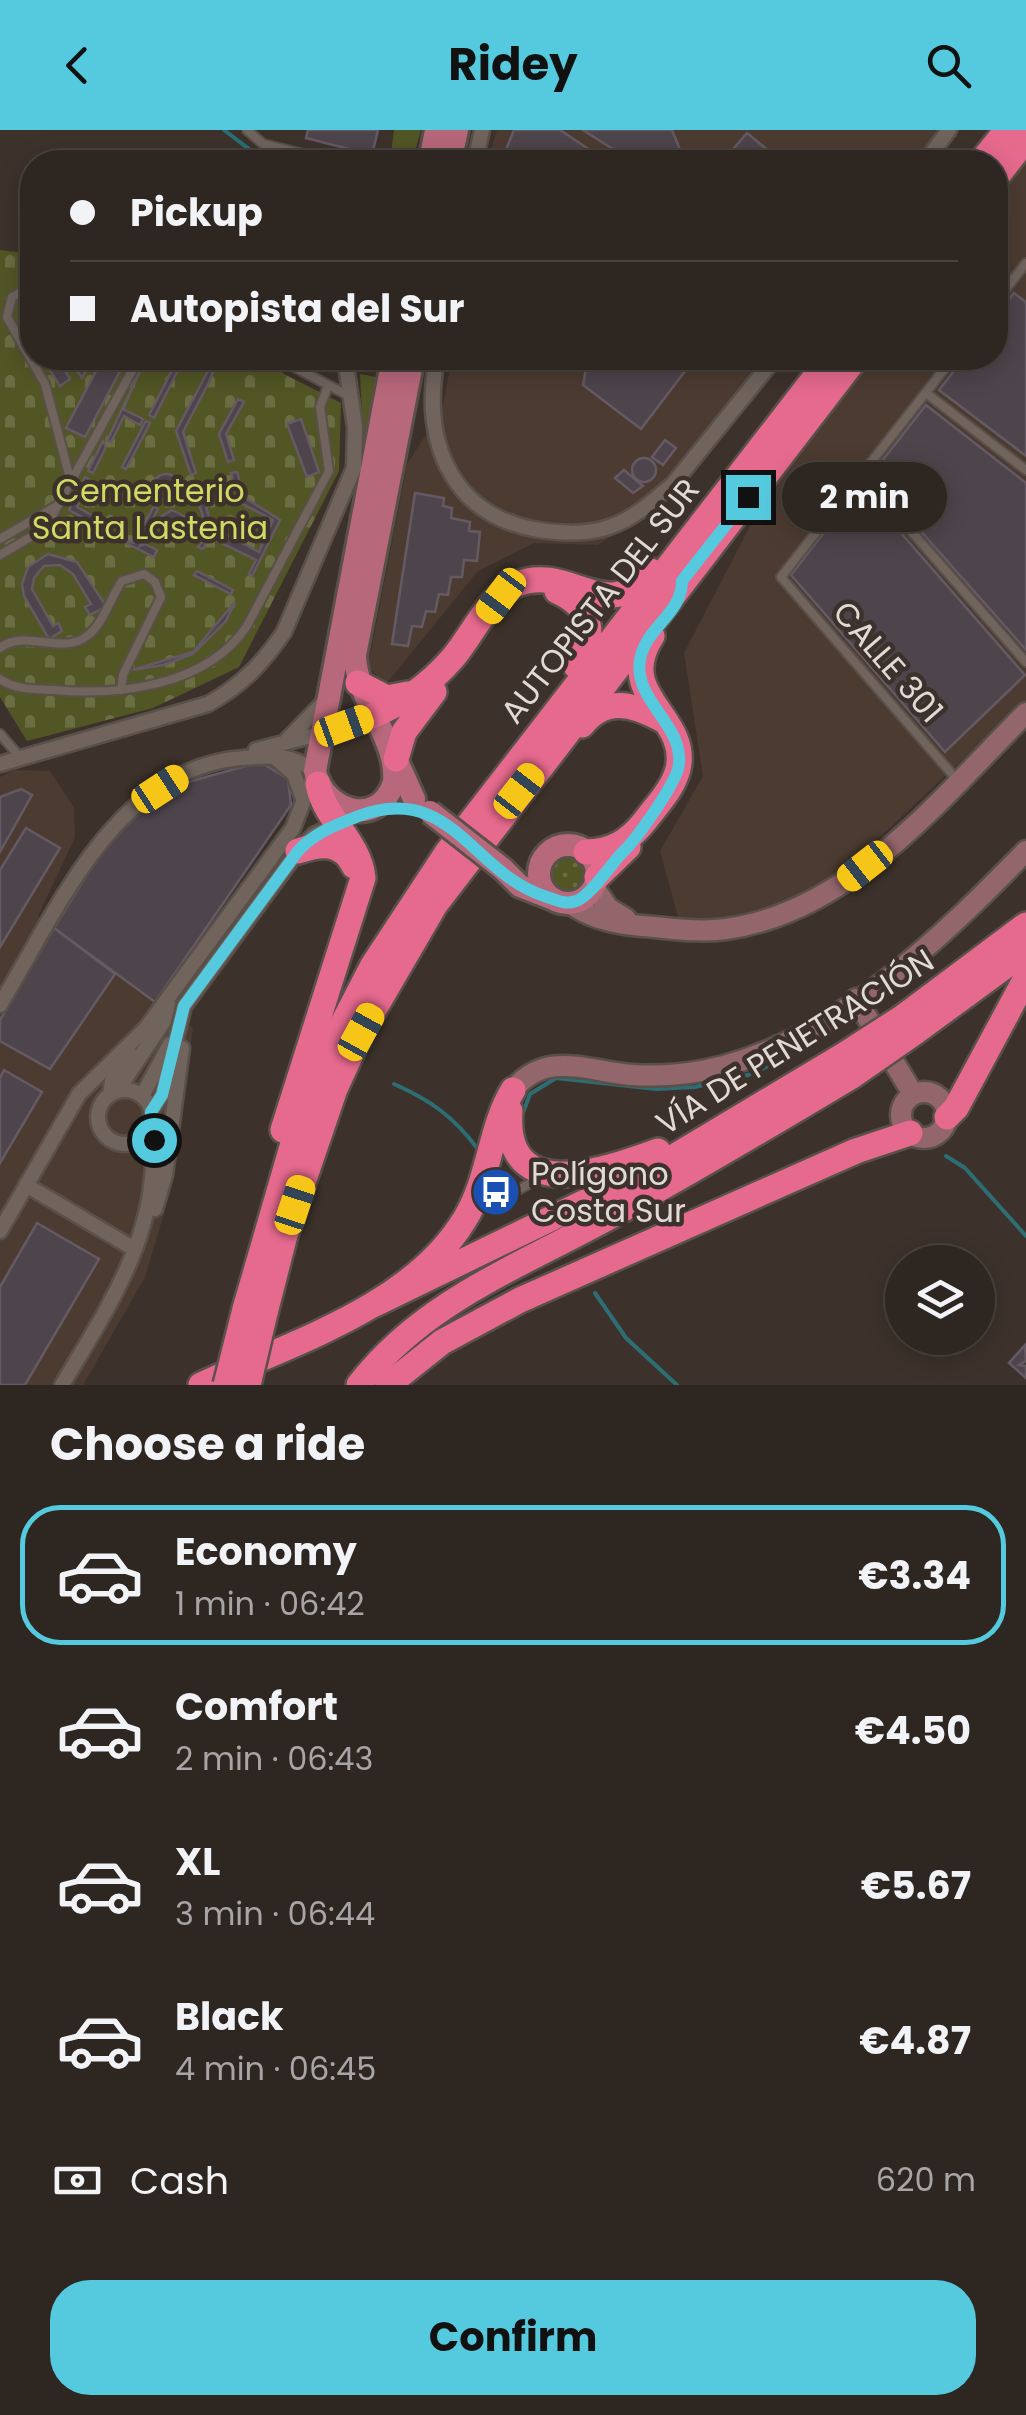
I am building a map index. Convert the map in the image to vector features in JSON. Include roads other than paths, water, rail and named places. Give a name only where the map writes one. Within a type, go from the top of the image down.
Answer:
[{"type":"highway","points":[[1008,162],[1026,139]]},
{"type":"highway","name":"AUTOPISTA DEL SUR","points":[[248,1385],[270,1212],[330,1048],[373,965],[446,854],[821,370]]},
{"type":"highway","name":"AUTOPISTA DEL SUR","points":[[226,1385],[314,1144],[361,1032],[434,905],[847,370]]},
{"type":"highway","points":[[387,747],[411,700],[450,662],[501,596],[517,584],[555,580],[596,595],[616,597],[642,583],[660,559],[679,553]]},
{"type":"highway","points":[[540,581],[576,602],[590,624],[591,637],[564,684],[564,699]]},
{"type":"highway","points":[[595,882],[629,846],[672,786],[679,766],[678,746],[641,683],[640,658],[682,597],[682,581]]},
{"type":"highway","points":[[387,747],[404,732],[446,676],[450,662]]},
{"type":"highway","points":[[346,686],[387,698],[422,688]]},
{"type":"highway","points":[[536,768],[553,763],[588,718],[602,708],[632,704],[662,719]]},
{"type":"highway","points":[[312,785],[338,824],[362,872],[360,891],[349,915]]},
{"type":"highway","points":[[586,852],[614,848],[638,830]]},
{"type":"highway","points":[[270,1212],[266,1190],[349,915],[356,876],[349,855],[324,845],[298,851]]},
{"type":"highway","name":"VÍA DE PENETRACIÓN","points":[[908,1025],[1026,925]]},
{"type":"highway","name":"VÍA DE PENETRACIÓN","points":[[359,1385],[398,1341],[438,1308],[669,1183],[1026,951]]},
{"type":"highway","points":[[947,1117],[956,1108],[1026,978]]},
{"type":"highway","name":"VÍA DE PENETRACIÓN","points":[[375,1304],[584,1205],[780,1096],[848,1066]]},
{"type":"highway","points":[[513,1090],[509,1129],[516,1148],[530,1164],[548,1173],[575,1176],[632,1161],[692,1136],[753,1101],[780,1096]]},
{"type":"highway","points":[[202,1385],[375,1304],[446,1244],[465,1218],[489,1168],[502,1112],[513,1090]]},
{"type":"highway","points":[[388,1385],[442,1342],[520,1300],[856,1152],[910,1133]]},
{"type":"main road","points":[[392,370],[346,686],[422,806],[520,886],[560,900],[588,895],[595,882],[586,852],[560,846],[526,871],[502,869]]},
{"type":"main road","points":[[411,370],[356,655],[323,733],[312,785],[345,808],[422,806]]},
{"type":"main road","points":[[323,733],[387,747]]},
{"type":"main road","points":[[373,810],[391,792],[387,747]]},
{"type":"main road","points":[[540,864],[540,882],[560,900]]},
{"type":"street","points":[[933,150],[949,130]]},
{"type":"street","points":[[432,150],[450,132]]},
{"type":"street","points":[[0,764],[208,704],[231,691],[268,656],[284,632],[354,468],[349,370]]},
{"type":"street","points":[[435,370],[431,401],[435,439],[446,470],[465,496],[491,515],[550,532],[607,528],[629,518],[673,484],[764,370]]},
{"type":"street","points":[[285,741],[346,686]]},
{"type":"street","points":[[560,900],[609,921],[678,931],[724,929],[767,919],[816,899],[865,866],[1026,713]]},
{"type":"street","points":[[0,1005],[99,841],[138,804],[182,775],[285,741],[323,733]]},
{"type":"street","points":[[269,755],[312,785]]},
{"type":"street","points":[[229,758],[294,757],[312,785]]},
{"type":"street","points":[[114,1093],[112,1081],[146,1028],[293,828],[312,785]]},
{"type":"street","points":[[169,998],[164,1021],[98,1116],[108,1139],[134,1142],[151,1117],[162,1095],[184,1006],[298,851],[314,836],[373,810]]},
{"type":"street","points":[[513,1090],[535,1071],[557,1064],[657,1076],[728,1065],[774,1048],[856,999],[930,948],[1026,850]]},
{"type":"street","points":[[595,882],[608,908],[642,926]]},
{"type":"street","points":[[125,1276],[131,1247],[163,1187],[186,1020],[196,991]]},
{"type":"street","points":[[856,999],[913,1094]]},
{"type":"street","points":[[0,1230],[79,1094],[146,1028]]},
{"type":"street","points":[[142,1096],[177,1030]]},
{"type":"street","points":[[114,1093],[142,1096]]},
{"type":"street","points":[[913,1094],[934,1094],[944,1103],[947,1117],[933,1136],[910,1133],[901,1113],[913,1094]]},
{"type":"street","points":[[62,1385],[125,1276],[144,1222],[151,1117],[142,1096]]},
{"type":"street","points":[[26,1186],[131,1247]]},
{"type":"lane","points":[[247,130],[263,144],[287,150]]},
{"type":"lane","points":[[1008,287],[1026,264]]},
{"type":"lane","points":[[1014,279],[1026,288]]},
{"type":"lane","points":[[20,294],[8,302],[7,317],[20,340]]},
{"type":"lane","points":[[37,370],[45,384],[71,482]]},
{"type":"lane","points":[[0,555],[46,528],[133,370]]},
{"type":"lane","points":[[299,370],[351,396]]},
{"type":"lane","points":[[944,370],[860,473],[1026,662]]},
{"type":"lane","points":[[0,680],[18,687],[121,690],[187,673],[218,656],[241,636],[329,471],[320,407],[328,386]]},
{"type":"lane","points":[[926,393],[1026,470]]},
{"type":"lane","name":"CALLE 301","points":[[860,473],[780,577],[958,780]]},
{"type":"lane","points":[[0,539],[58,505]]},
{"type":"lane","points":[[0,648],[19,640],[80,640],[93,631],[122,581],[144,574],[155,582],[161,597],[123,675],[121,690]]},
{"type":"lane","points":[[602,708],[640,658]]},
{"type":"lane","points":[[0,734],[19,756]]},
{"type":"lane","points":[[465,1218],[548,1173]]},
{"type":"waterway","points":[[224,130],[250,150]]},
{"type":"waterway","points":[[523,1113],[530,1094],[556,1078],[656,1089],[695,1087],[748,1075],[786,1058]]},
{"type":"waterway","points":[[394,1084],[440,1110],[477,1148]]},
{"type":"waterway","points":[[946,1156],[965,1168],[1026,1236]]},
{"type":"waterway","points":[[595,1293],[626,1338],[677,1385]]},
{"type":"place","name":"Polígono Costa Sur","points":[[496,1192]]},
{"type":"park label","name":"Cementerio Santa Lastenia","points":[[150,510]]}]
